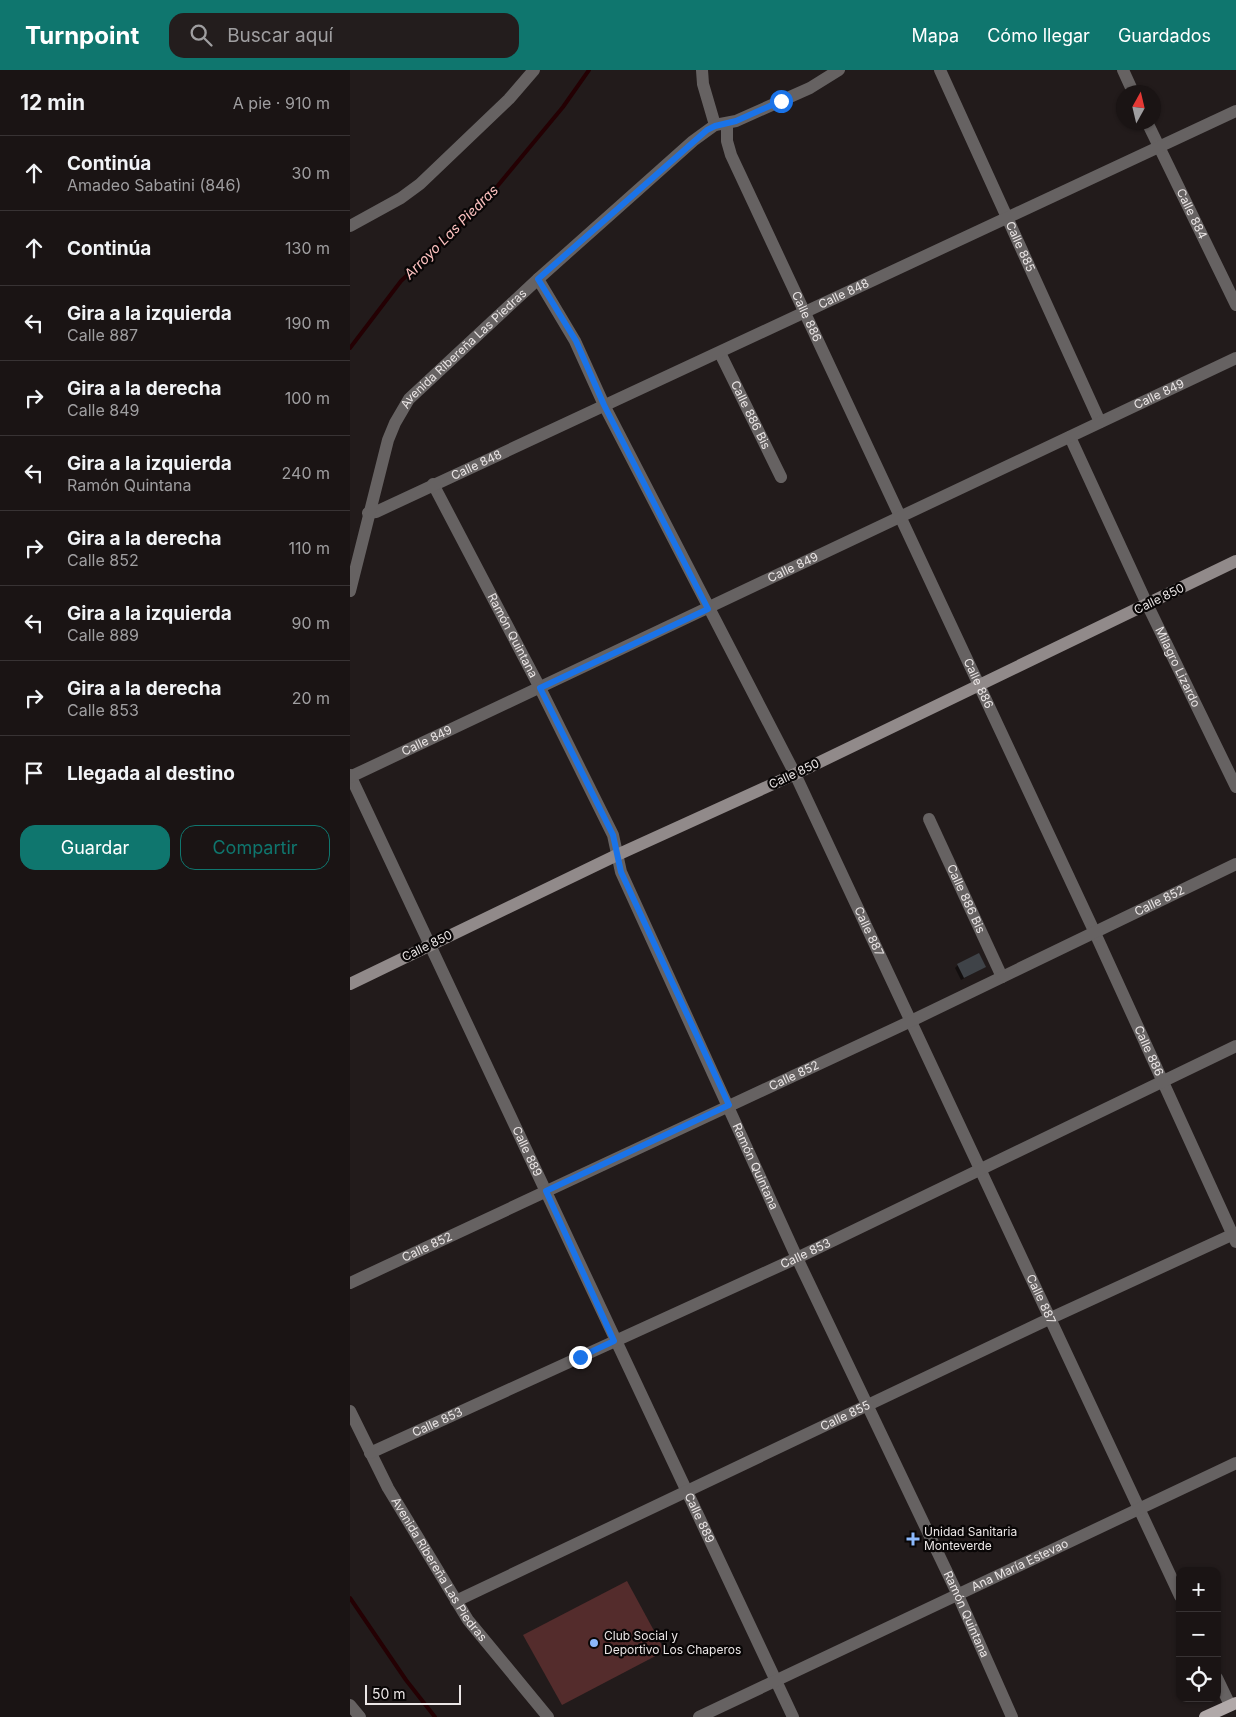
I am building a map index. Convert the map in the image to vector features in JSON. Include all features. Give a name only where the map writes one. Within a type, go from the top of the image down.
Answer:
[{"type":"main road","name":"Calle 850","points":[[350,984],[617,855],[795,774],[1236,561]]},
{"type":"main road","points":[[1205,1717],[1233,1704]]},
{"type":"street","points":[[350,226],[401,198],[420,184],[509,99],[534,70]]},
{"type":"street","points":[[702,70],[703,84],[721,125]]},
{"type":"street","name":"Avenida Ribereña Las Piedras","points":[[350,591],[368,513],[388,440],[402,408],[421,386],[693,141],[721,125],[810,88],[839,70]]},
{"type":"street","name":"Calle 885","points":[[940,70],[1100,422]]},
{"type":"street","points":[[1123,70],[1130,85]]},
{"type":"street","name":"Calle 848","points":[[368,513],[376,512],[433,484],[720,353],[1236,111]]},
{"type":"street","name":"Calle 886","points":[[721,125],[731,155],[1235,1237]]},
{"type":"street","name":"Calle 884","points":[[1151,130],[1236,305]]},
{"type":"street","name":"Calle 887","points":[[538,279],[576,341],[604,405],[795,774],[1176,1587]]},
{"type":"street","name":"Calle 886 Bis","points":[[720,353],[781,477]]},
{"type":"street","name":"Calle 849","points":[[350,776],[708,609],[1236,358]]},
{"type":"street","name":"Milagro Lizardo","points":[[1070,437],[1236,786]]},
{"type":"street","name":"Ramón Quintana","points":[[433,484],[540,688],[613,835],[621,872],[729,1105],[797,1258],[957,1593],[1012,1717]]},
{"type":"street","name":"Calle 889","points":[[350,776],[546,1191],[614,1341],[793,1717]]},
{"type":"street","name":"Calle 886 Bis","points":[[929,819],[1002,977]]},
{"type":"street","name":"Calle 852","points":[[350,1283],[911,1021],[1236,864]]},
{"type":"street","name":"Calle 853","points":[[370,1453],[797,1258],[1236,1046]]},
{"type":"street","name":"Calle 855","points":[[456,1601],[1051,1318],[1235,1237]]},
{"type":"street","name":"Avenida Ribereña Las Piedras","points":[[350,1411],[388,1488],[456,1601],[477,1632],[548,1717]]},
{"type":"street","name":"Ana María Estevao","points":[[699,1717],[957,1593],[1236,1463]]},
{"type":"street","points":[[1221,1684],[1233,1704]]},
{"type":"street","points":[[350,1705],[360,1717]]},
{"type":"shaded area","name":"Club Social y Deportivo Los Chaperos","points":[[627,1581],[665,1651],[562,1705],[523,1635]]},
{"type":"building","points":[[979,953],[986,967],[964,978],[957,964]]},
{"type":"waterway","name":"Arroyo Las Piedras","points":[[350,348],[401,281],[481,206],[563,107],[589,70]]},
{"type":"waterway","name":"Arroyo Las Piedras","points":[[350,1598],[406,1680],[435,1717]]},
{"type":"place","name":"Unidad Sanitaria Monteverde","points":[[913,1539]]},
{"type":"place","name":"Club Social y Deportivo Los Chaperos","points":[[594,1643]]},
{"type":"route","points":[[580,1357],[614,1341],[546,1191],[729,1105],[621,872],[613,835],[540,688],[708,609],[604,405],[576,341],[538,279],[707,130],[736,121],[781,101]]}]
